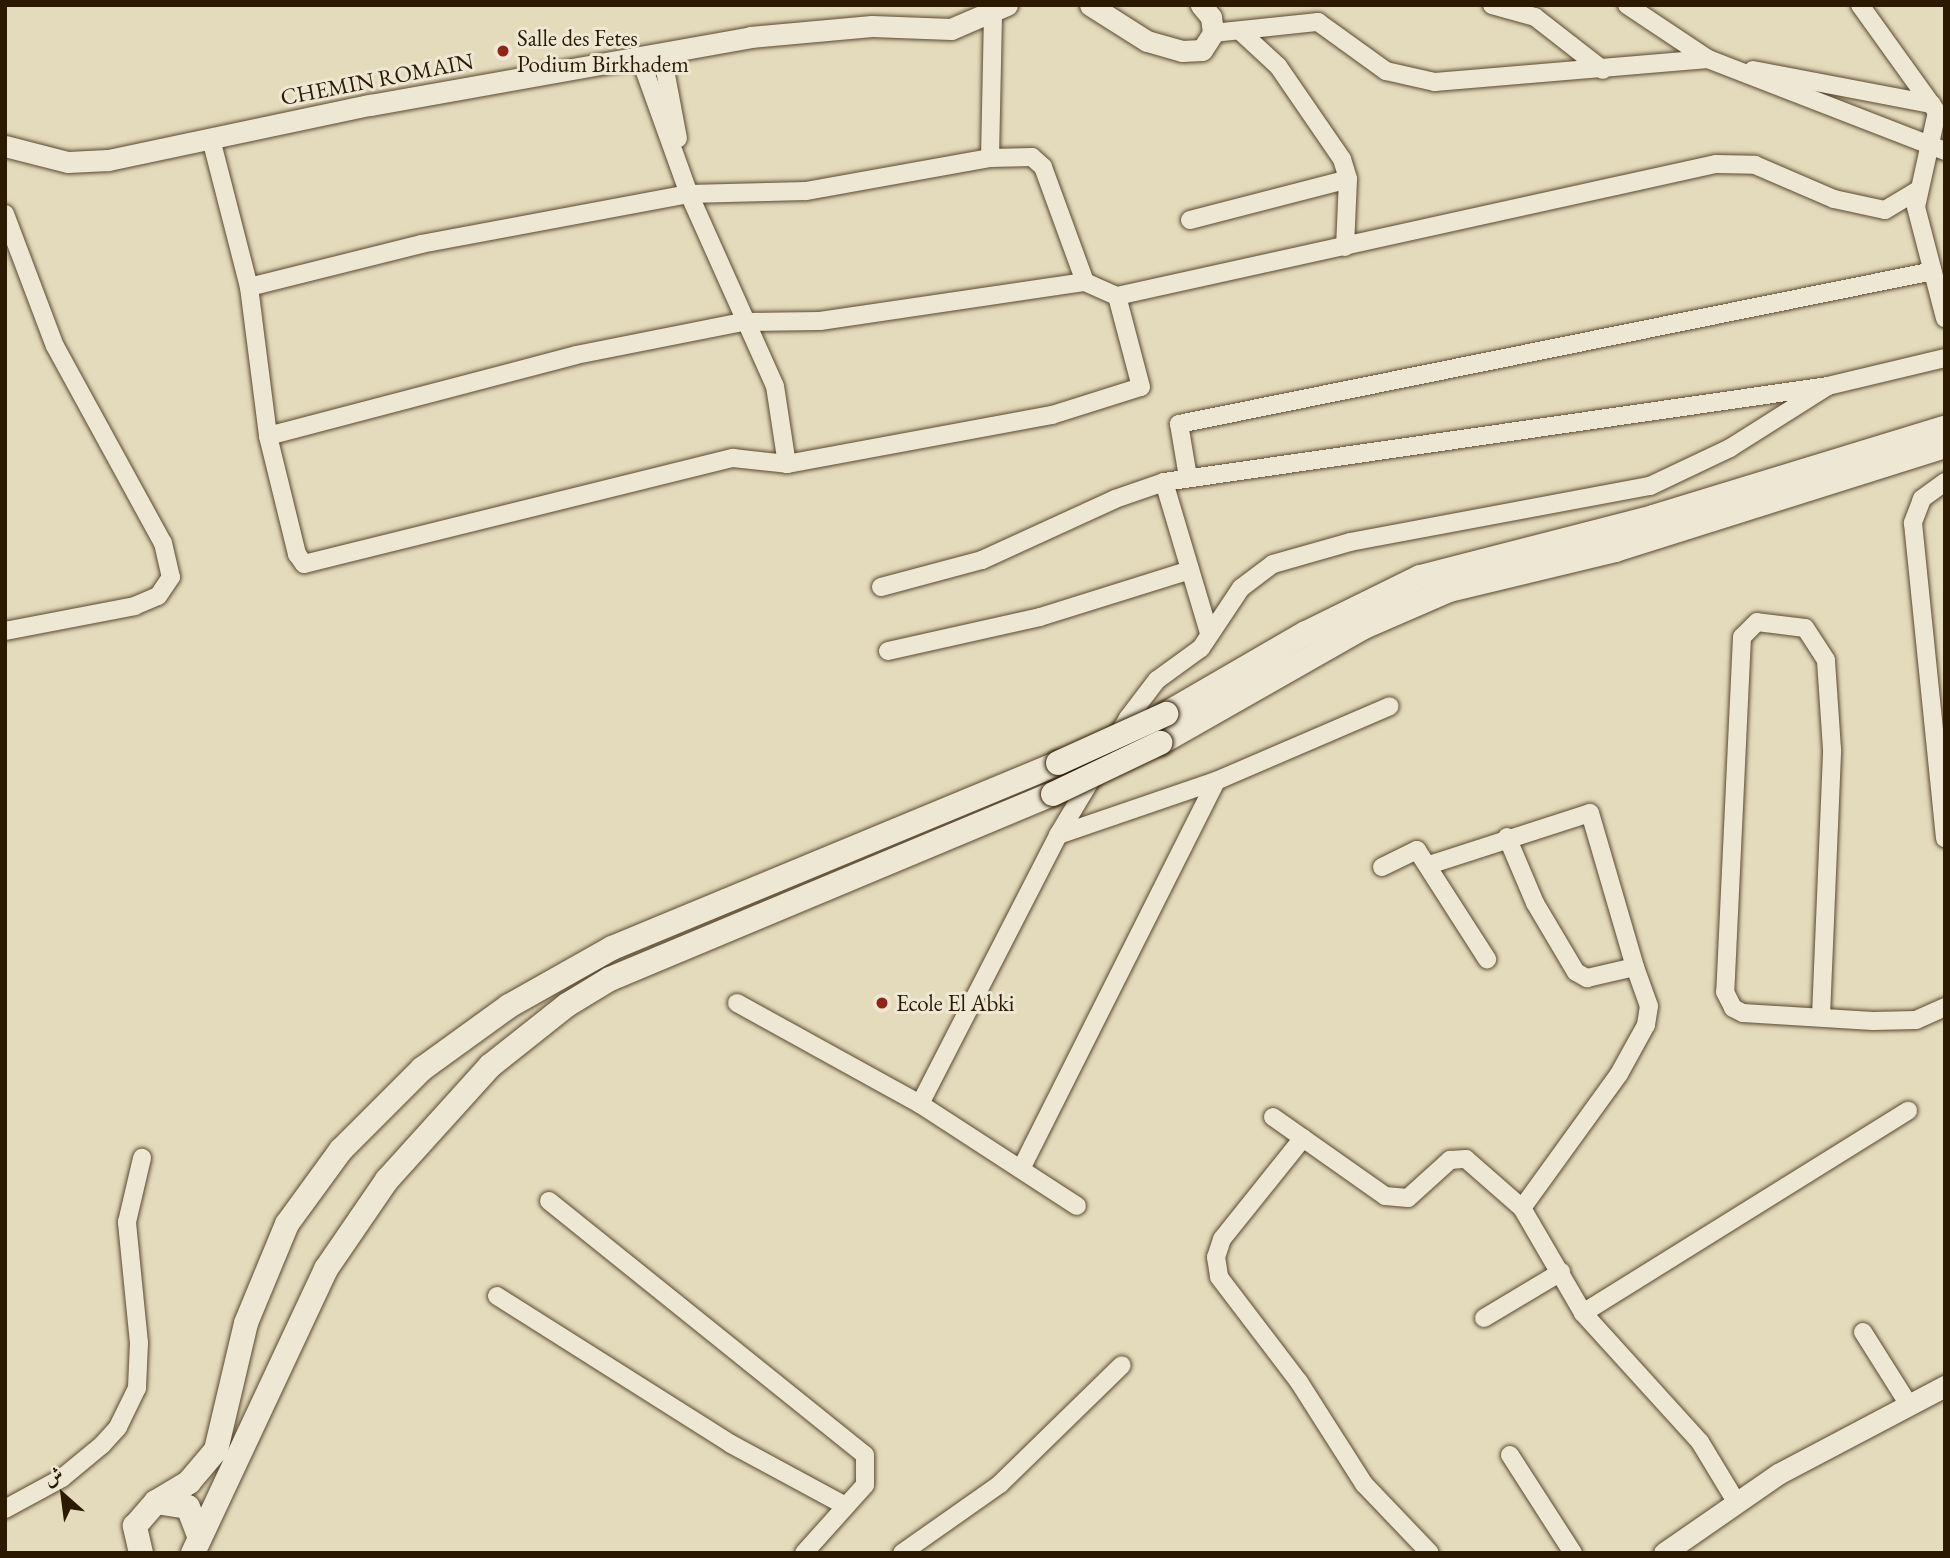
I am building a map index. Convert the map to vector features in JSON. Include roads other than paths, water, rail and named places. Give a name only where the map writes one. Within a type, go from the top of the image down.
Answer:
[{"type":"main road","points":[[120,1553],[135,1526],[156,1502],[189,1482],[216,1450],[246,1322],[287,1224],[341,1150],[422,1069],[509,1006],[612,948],[1058,763],[1166,714],[1306,633],[1420,577],[1653,517],[1945,428]]},
{"type":"main road","points":[[200,1546],[326,1269],[387,1180],[490,1066],[567,1004],[610,979],[1053,794],[1160,743],[1364,627],[1449,590],[1615,550],[1945,446]]},
{"type":"main road","points":[[156,1502],[188,1507],[200,1546]]},
{"type":"main road","points":[[135,1526],[141,1553]]},
{"type":"street","points":[[1090,5],[1147,41],[1182,51],[1202,50],[1213,33],[1211,17],[1201,5]]},
{"type":"street","points":[[1492,5],[1535,17],[1603,70]]},
{"type":"street","points":[[1627,5],[1716,63],[1937,150]]},
{"type":"street","points":[[268,436],[576,355],[742,322],[820,321],[1085,282],[1117,296],[1716,164],[1755,165],[1834,199],[1885,210],[1917,191],[1937,150],[1938,120],[1932,104],[1860,5]]},
{"type":"street","points":[[990,158],[1000,10]]},
{"type":"street","name":"CHEMIN ROMAIN","points":[[5,146],[68,162],[108,160],[662,54],[818,29],[951,29],[1000,10]]},
{"type":"street","points":[[1213,33],[1318,22],[1386,71],[1435,82],[1716,63],[1932,104]]},
{"type":"street","points":[[1241,32],[1308,104],[1342,159],[1348,179],[1345,247]]},
{"type":"street","points":[[662,54],[689,194]]},
{"type":"street","points":[[640,58],[689,194],[742,322],[775,386],[787,464]]},
{"type":"street","points":[[211,139],[249,287],[268,436],[297,554],[304,564],[315,565],[733,458],[787,464],[1052,415],[1141,387],[1117,296]]},
{"type":"street","points":[[249,287],[421,244],[689,194],[806,191],[990,158],[1032,157],[1043,167],[1085,282]]},
{"type":"street","points":[[1190,220],[1348,179]]},
{"type":"street","points":[[1917,191],[1945,318]]},
{"type":"street","points":[[5,214],[55,346],[163,543],[171,577],[158,596],[135,607],[5,631]]},
{"type":"street","points":[[1188,477],[1179,424],[1933,271]]},
{"type":"street","points":[[881,587],[982,560],[1115,499],[1164,482],[1828,386],[1945,358]]},
{"type":"street","points":[[920,1104],[1058,835],[1135,709],[1157,680],[1201,648],[1241,588],[1273,564],[1350,542],[1650,486],[1730,448],[1828,386]]},
{"type":"street","points":[[1164,482],[1209,633]]},
{"type":"street","points":[[1945,482],[1922,499],[1913,523],[1945,838]]},
{"type":"street","points":[[888,650],[1040,617],[1190,570]]},
{"type":"street","points":[[1821,1016],[1832,749],[1826,660],[1805,628],[1757,622],[1742,637],[1726,992],[1733,1008],[1744,1013],[1916,1020],[1945,1007]]},
{"type":"street","points":[[1058,835],[1216,781],[1390,706]]},
{"type":"street","points":[[1021,1169],[1216,781]]},
{"type":"street","points":[[1429,865],[1507,837],[1590,813],[1649,1006],[1646,1025],[1619,1074],[1522,1208]]},
{"type":"street","points":[[1507,837],[1535,903],[1576,972],[1587,978],[1635,967]]},
{"type":"street","points":[[1382,867],[1418,850],[1487,959]]},
{"type":"street","points":[[737,1003],[920,1104],[1077,1206]]},
{"type":"street","points":[[1583,1313],[1908,1111]]},
{"type":"street","points":[[1273,1117],[1385,1196],[1408,1198],[1457,1157],[1466,1159],[1522,1208],[1583,1313],[1700,1441],[1737,1503]]},
{"type":"street","points":[[1303,1138],[1222,1239],[1216,1257],[1219,1277],[1298,1382],[1364,1484],[1430,1553]]},
{"type":"street","points":[[5,1509],[62,1478],[102,1445],[118,1427],[136,1388],[139,1343],[127,1222],[142,1158]]},
{"type":"street","points":[[549,1201],[865,1455],[865,1485],[844,1505],[804,1553]]},
{"type":"street","points":[[1484,1318],[1561,1272]]},
{"type":"street","points":[[497,1296],[731,1444],[844,1505]]},
{"type":"street","points":[[1863,1332],[1909,1405]]},
{"type":"street","points":[[902,1553],[1000,1484],[1122,1365]]},
{"type":"street","points":[[1664,1553],[1793,1466],[1945,1386]]},
{"type":"street","points":[[1510,1455],[1573,1553]]},
{"type":"place","name":"Salle des Fetes Podium Birkhadem","points":[[503,51]]},
{"type":"place","name":"Ecole El Abki","points":[[882,1003]]}]
